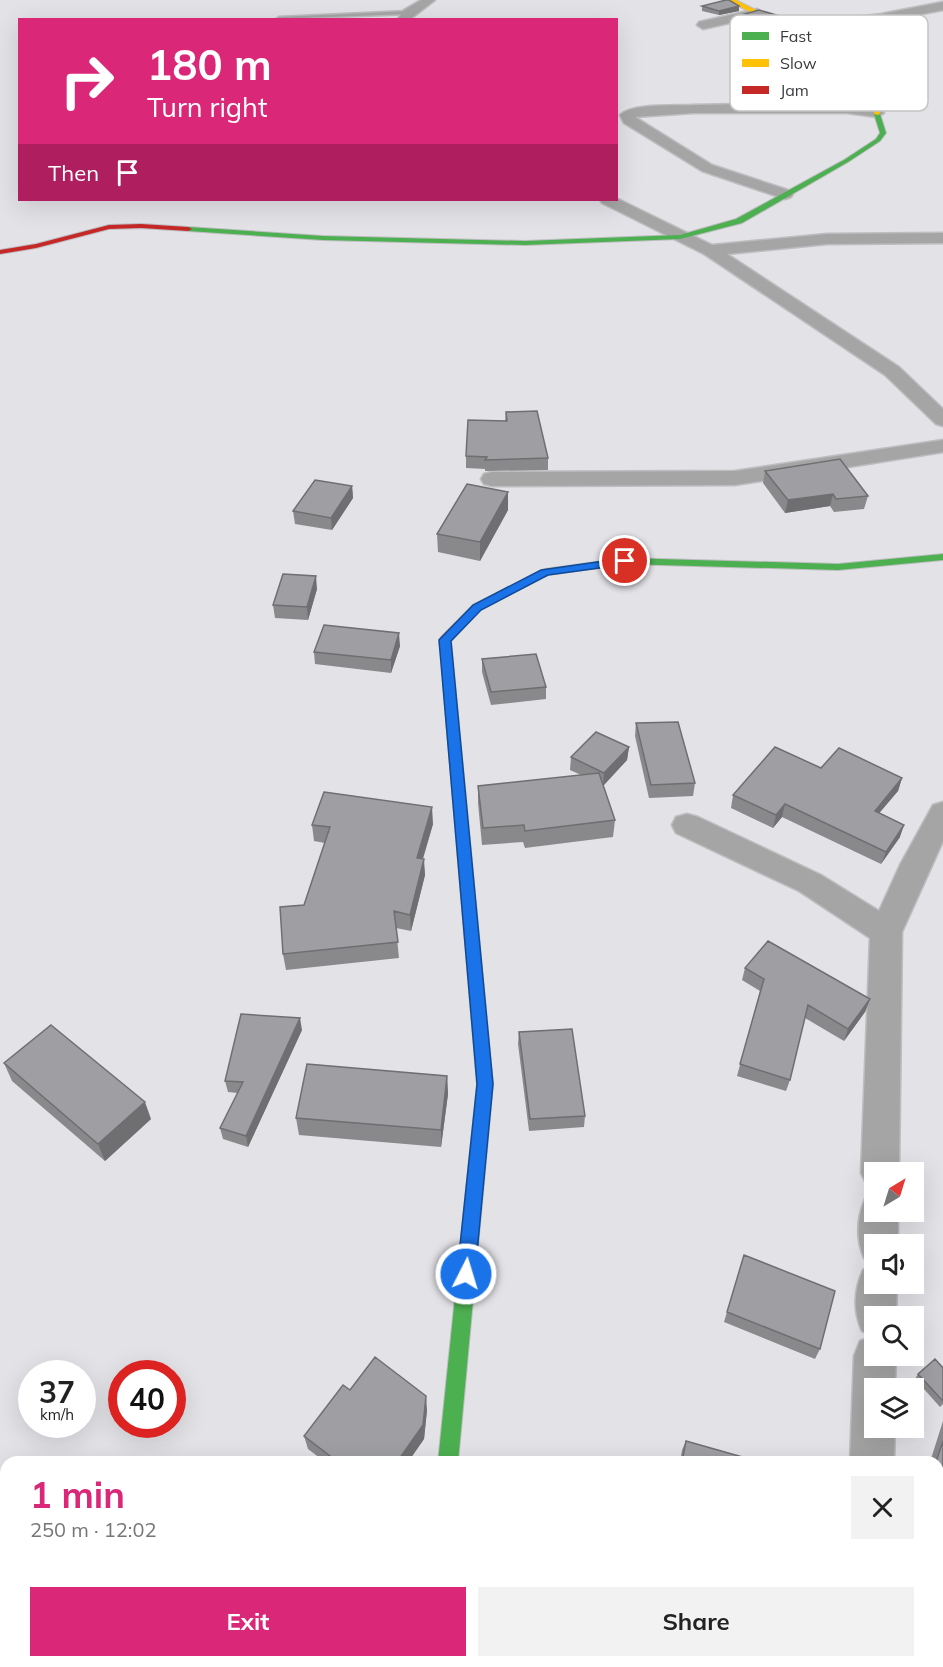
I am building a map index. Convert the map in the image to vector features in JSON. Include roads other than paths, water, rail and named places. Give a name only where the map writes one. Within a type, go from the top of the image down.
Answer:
[{"type":"street","points":[[405,16],[429,0]]},
{"type":"street","points":[[732,0],[765,15]]},
{"type":"street","points":[[896,15],[943,6]]},
{"type":"street","points":[[748,15],[757,13]]},
{"type":"street","points":[[703,25],[730,19]]},
{"type":"street","points":[[730,109],[636,112],[627,115],[629,120],[707,168],[785,194]]},
{"type":"street","points":[[0,252],[36,246],[109,227],[141,226],[323,237],[525,243],[680,237],[738,221],[846,161],[878,140],[883,133],[877,112],[867,111]]},
{"type":"street","points":[[610,201],[710,250],[892,371],[943,420]]},
{"type":"street","points":[[710,250],[827,239],[943,238]]},
{"type":"street","points":[[492,479],[735,478],[943,446]]},
{"type":"street","points":[[449,1456],[485,1084],[445,640],[477,607],[545,573],[625,561],[838,567],[943,557]]},
{"type":"street","points":[[880,1162],[886,932],[915,865],[943,813]]},
{"type":"street","points":[[687,825],[810,883],[886,932]]},
{"type":"street","points":[[872,1456],[875,1366]]},
{"type":"lane","points":[[321,18],[405,16]]}]
